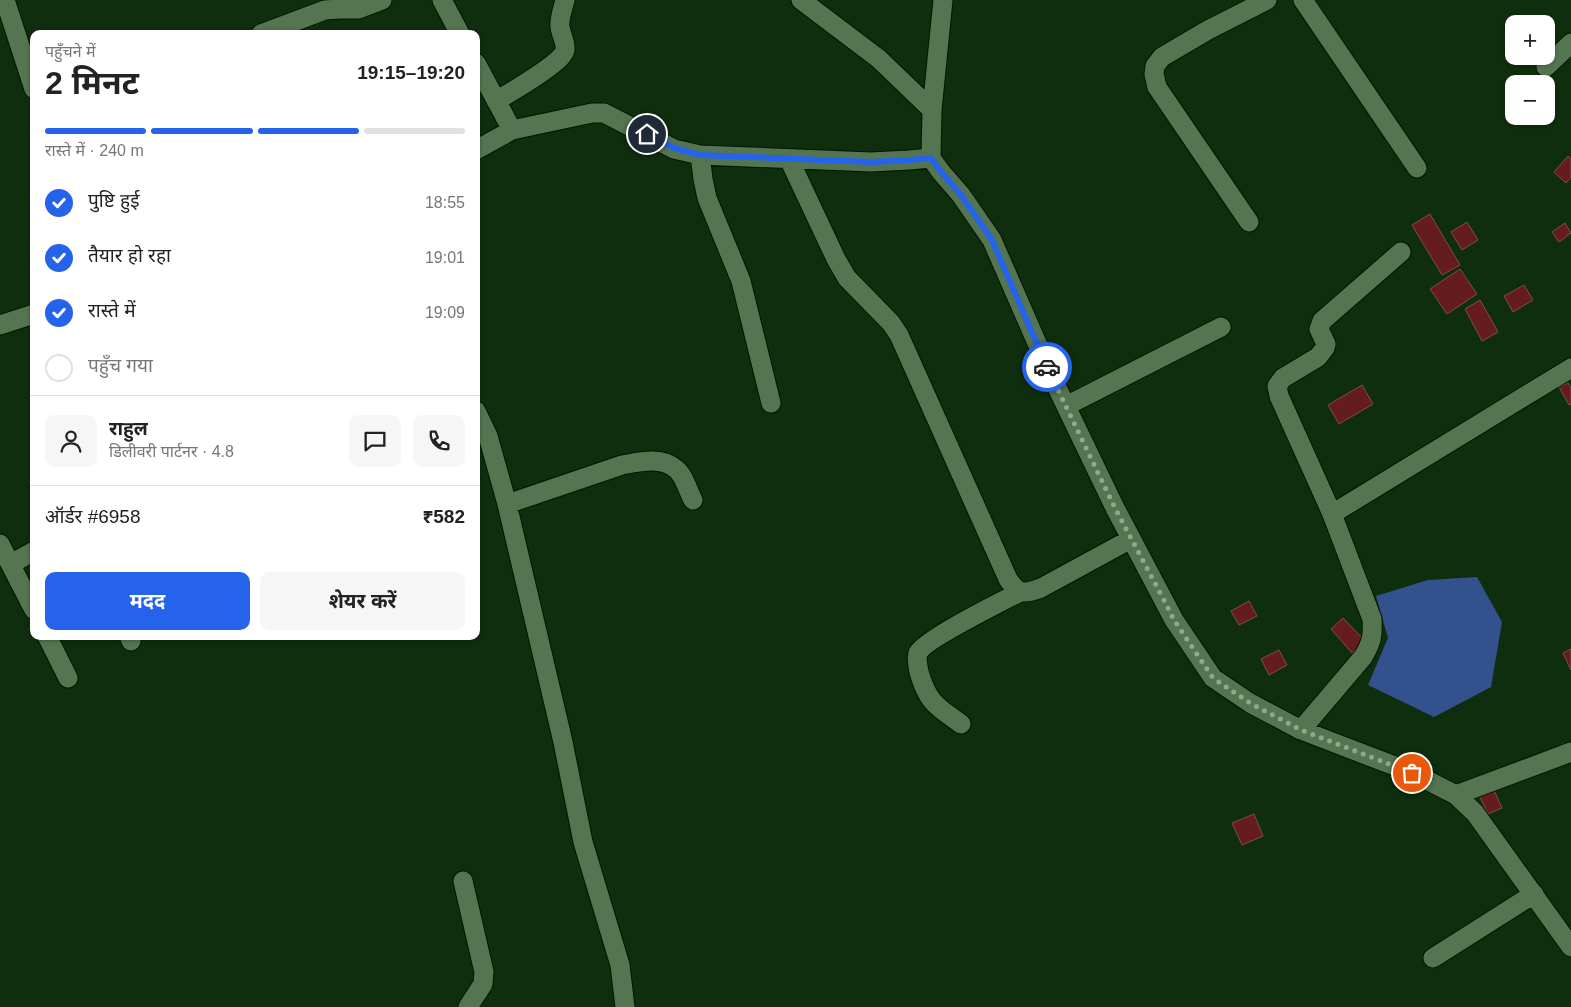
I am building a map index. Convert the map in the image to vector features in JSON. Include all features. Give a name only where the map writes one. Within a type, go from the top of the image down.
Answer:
[{"type":"street","points":[[5,0],[30,77]]},
{"type":"street","points":[[272,30],[325,10],[339,8],[358,9],[382,0]]},
{"type":"street","points":[[442,0],[458,30]]},
{"type":"street","points":[[496,101],[560,59],[565,52],[565,41],[560,27],[560,16],[565,0]]},
{"type":"street","points":[[801,0],[879,59],[932,110]]},
{"type":"street","points":[[1249,222],[1157,87],[1154,66],[1162,57],[1208,30],[1267,0]]},
{"type":"street","points":[[1303,0],[1417,168]]},
{"type":"street","points":[[947,1],[932,110],[931,158],[961,195],[992,240],[1066,406],[1115,508],[1174,620],[1213,678],[1250,703],[1301,730],[1412,773],[1456,795],[1475,813],[1568,937]]},
{"type":"street","points":[[1546,67],[1571,43]]},
{"type":"street","points":[[480,71],[512,130]]},
{"type":"street","points":[[480,148],[512,130],[592,113],[604,113],[674,148],[700,155],[871,162],[931,158]]},
{"type":"street","points":[[700,155],[707,198],[741,281],[770,403]]},
{"type":"street","points":[[789,159],[836,259],[847,278],[891,323],[899,335],[1008,579],[1013,587],[1020,592]]},
{"type":"street","points":[[1301,730],[1363,657],[1371,643],[1373,634],[1372,618],[1332,514],[1279,396],[1277,386],[1283,378],[1323,352],[1326,344],[1319,329],[1322,321],[1401,252]]},
{"type":"street","points":[[0,325],[30,315]]},
{"type":"street","points":[[1066,406],[1222,327]]},
{"type":"street","points":[[1332,514],[1569,374]]},
{"type":"street","points":[[480,419],[488,436],[507,504],[563,742],[583,842],[620,965],[625,1007]]},
{"type":"street","points":[[507,504],[622,465],[647,461],[664,462],[676,469],[693,500]]},
{"type":"street","points":[[961,724],[937,707],[928,697],[917,663],[918,654],[922,648],[934,639],[1020,592],[1029,592],[1041,588],[1132,540]]},
{"type":"street","points":[[0,544],[30,602]]},
{"type":"street","points":[[10,564],[30,553]]},
{"type":"street","points":[[49,640],[68,678]]},
{"type":"street","points":[[1456,795],[1571,752]]},
{"type":"street","points":[[462,881],[484,972],[483,984],[468,1007]]},
{"type":"street","points":[[1433,958],[1534,894]]},
{"type":"water","points":[[1477,577],[1502,622],[1491,687],[1434,717],[1368,685],[1388,638],[1376,596],[1428,580]]},
{"type":"building","points":[[1568,156],[1571,159],[1571,177],[1566,183],[1554,172]]},
{"type":"building","points":[[1430,214],[1460,265],[1442,275],[1412,225]]},
{"type":"building","points":[[1467,222],[1478,240],[1462,250],[1451,232]]},
{"type":"building","points":[[1565,223],[1571,233],[1559,242],[1552,232]]},
{"type":"building","points":[[1460,269],[1477,294],[1447,314],[1430,289]]},
{"type":"building","points":[[1524,285],[1533,300],[1513,312],[1504,296]]},
{"type":"building","points":[[1480,300],[1498,332],[1482,341],[1465,309]]},
{"type":"building","points":[[1568,383],[1571,388],[1571,404],[1569,405],[1559,387]]},
{"type":"building","points":[[1362,385],[1373,404],[1339,424],[1328,405]]},
{"type":"building","points":[[1249,601],[1257,616],[1239,625],[1231,611]]},
{"type":"building","points":[[1343,618],[1365,641],[1352,653],[1331,629]]},
{"type":"building","points":[[1571,649],[1571,670],[1563,653]]},
{"type":"building","points":[[1279,650],[1287,665],[1269,675],[1261,659]]},
{"type":"building","points":[[1493,788],[1502,808],[1488,814],[1479,795]]},
{"type":"building","points":[[1254,814],[1263,836],[1242,845],[1232,823]]},
{"type":"way so far","points":[[1047,367],[1115,508],[1174,620],[1213,678],[1250,703],[1301,730],[1412,773]]},
{"type":"route","points":[[647,134],[674,148],[700,155],[871,162],[931,158],[961,195],[992,240],[1047,367]]}]
